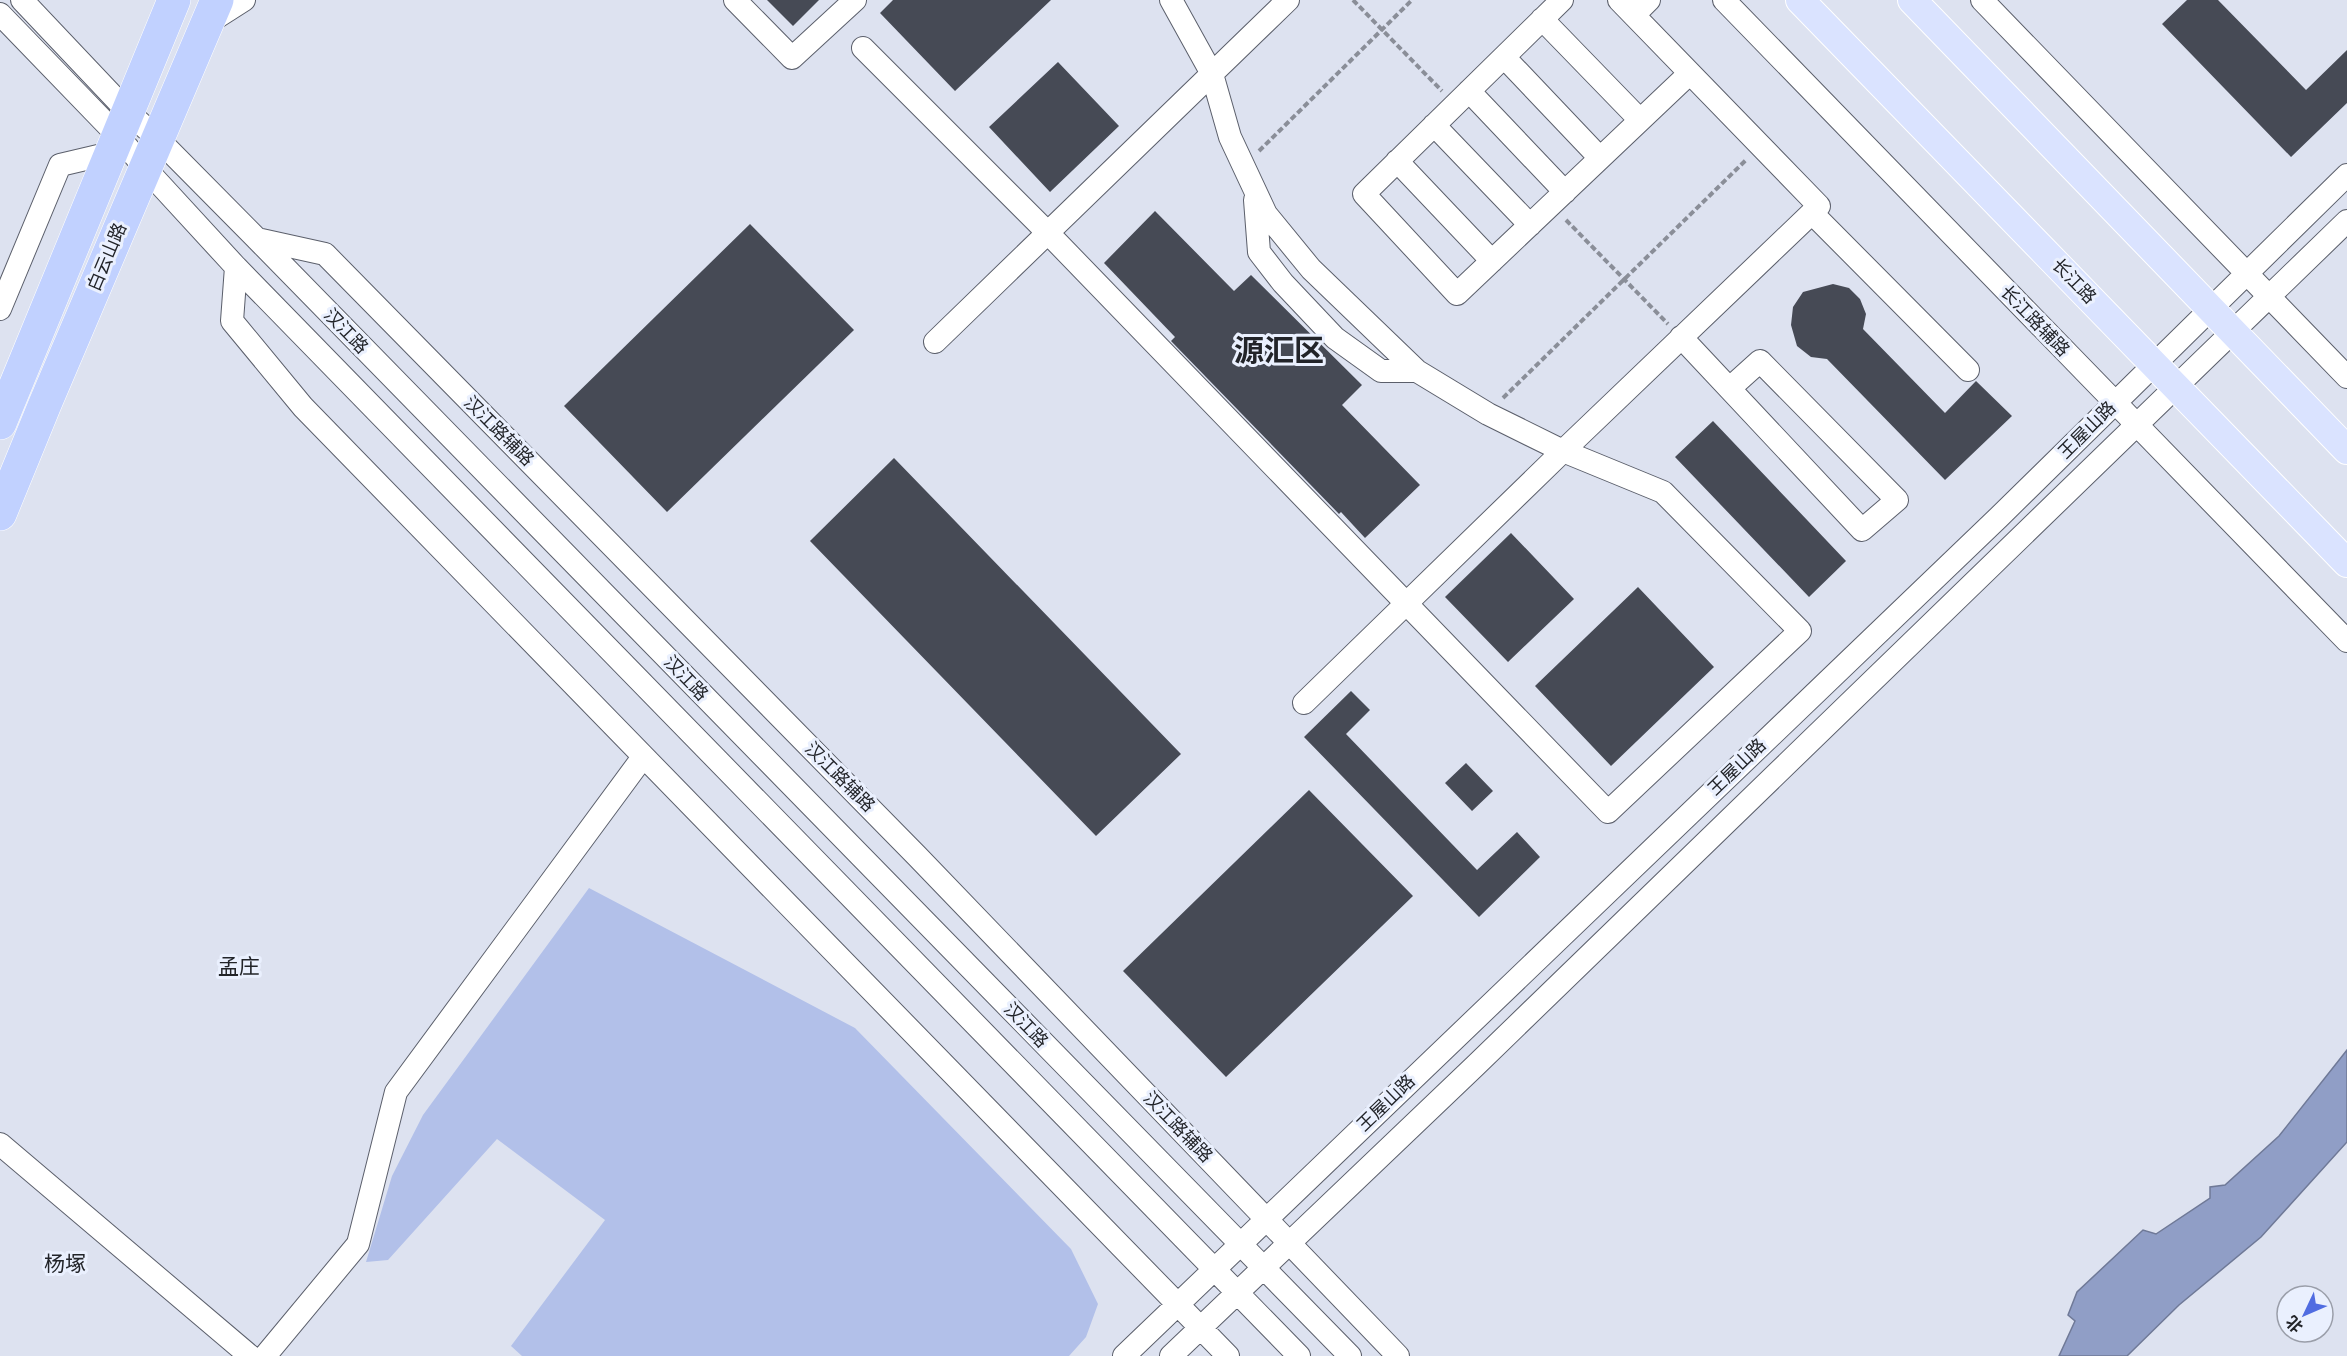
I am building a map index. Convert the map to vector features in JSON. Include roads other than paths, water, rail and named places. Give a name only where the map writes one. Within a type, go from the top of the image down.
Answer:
[{"type":"highway","name":"白云山路","points":[[0,423],[174,0]]},
{"type":"highway","name":"白云山路","points":[[0,514],[212,11]]},
{"type":"main road","name":"长江路","points":[[1800,0],[2347,563]]},
{"type":"main road","points":[[1912,0],[2347,450]]},
{"type":"street","name":"汉江路","points":[[22,0],[145,168],[236,267],[1299,1356]]},
{"type":"street","points":[[212,11],[244,0]]},
{"type":"street","points":[[735,0],[792,58],[855,0]]},
{"type":"street","points":[[863,48],[1047,233],[1608,813],[1800,631],[1663,492],[1563,451],[1488,414],[1417,371],[1311,269],[1266,214],[1230,137],[1212,74],[1171,0]]},
{"type":"street","points":[[935,342],[1288,0]]},
{"type":"street","points":[[1562,0],[1364,194],[1457,294],[1690,73]]},
{"type":"street","name":"长江路辅路","points":[[1724,0],[2347,641]]},
{"type":"street","points":[[1982,0],[2347,377]]},
{"type":"street","points":[[1304,703],[1819,206],[1690,73],[1634,5]]},
{"type":"street","name":"汉江路","points":[[0,14],[119,134],[158,139],[1350,1356]]},
{"type":"street","points":[[1542,20],[1640,120]]},
{"type":"street","points":[[1504,57],[1600,158]]},
{"type":"street","points":[[1462,98],[1558,198]]},
{"type":"street","points":[[1434,125],[1530,225]]},
{"type":"street","points":[[0,309],[60,165],[119,134]]},
{"type":"street","points":[[1397,161],[1492,261]]},
{"type":"street","name":"王屋山路","points":[[1124,1356],[1999,517],[2347,175]]},
{"type":"street","points":[[1254,189],[1259,252],[1283,283],[1335,338],[1381,371],[1417,371]]},
{"type":"street","points":[[1812,213],[1968,370]]},
{"type":"street","name":"王屋山路","points":[[1171,1356],[1475,1066],[2347,221]]},
{"type":"street","name":"汉江路辅路","points":[[257,239],[325,254],[917,856],[1398,1356]]},
{"type":"street","points":[[236,267],[232,321],[303,407],[1228,1356]]},
{"type":"street","points":[[1681,337],[1862,530],[1897,500],[1760,361],[1730,388]]},
{"type":"street","points":[[265,1356],[358,1244],[396,1092],[643,756]]},
{"type":"street","points":[[0,1144],[250,1356]]},
{"type":"district","name":"源汇区","points":[[1279,351]]},
{"type":"district","name":"孟庄","points":[[239,967]]},
{"type":"district","name":"杨塚","points":[[65,1264]]}]
